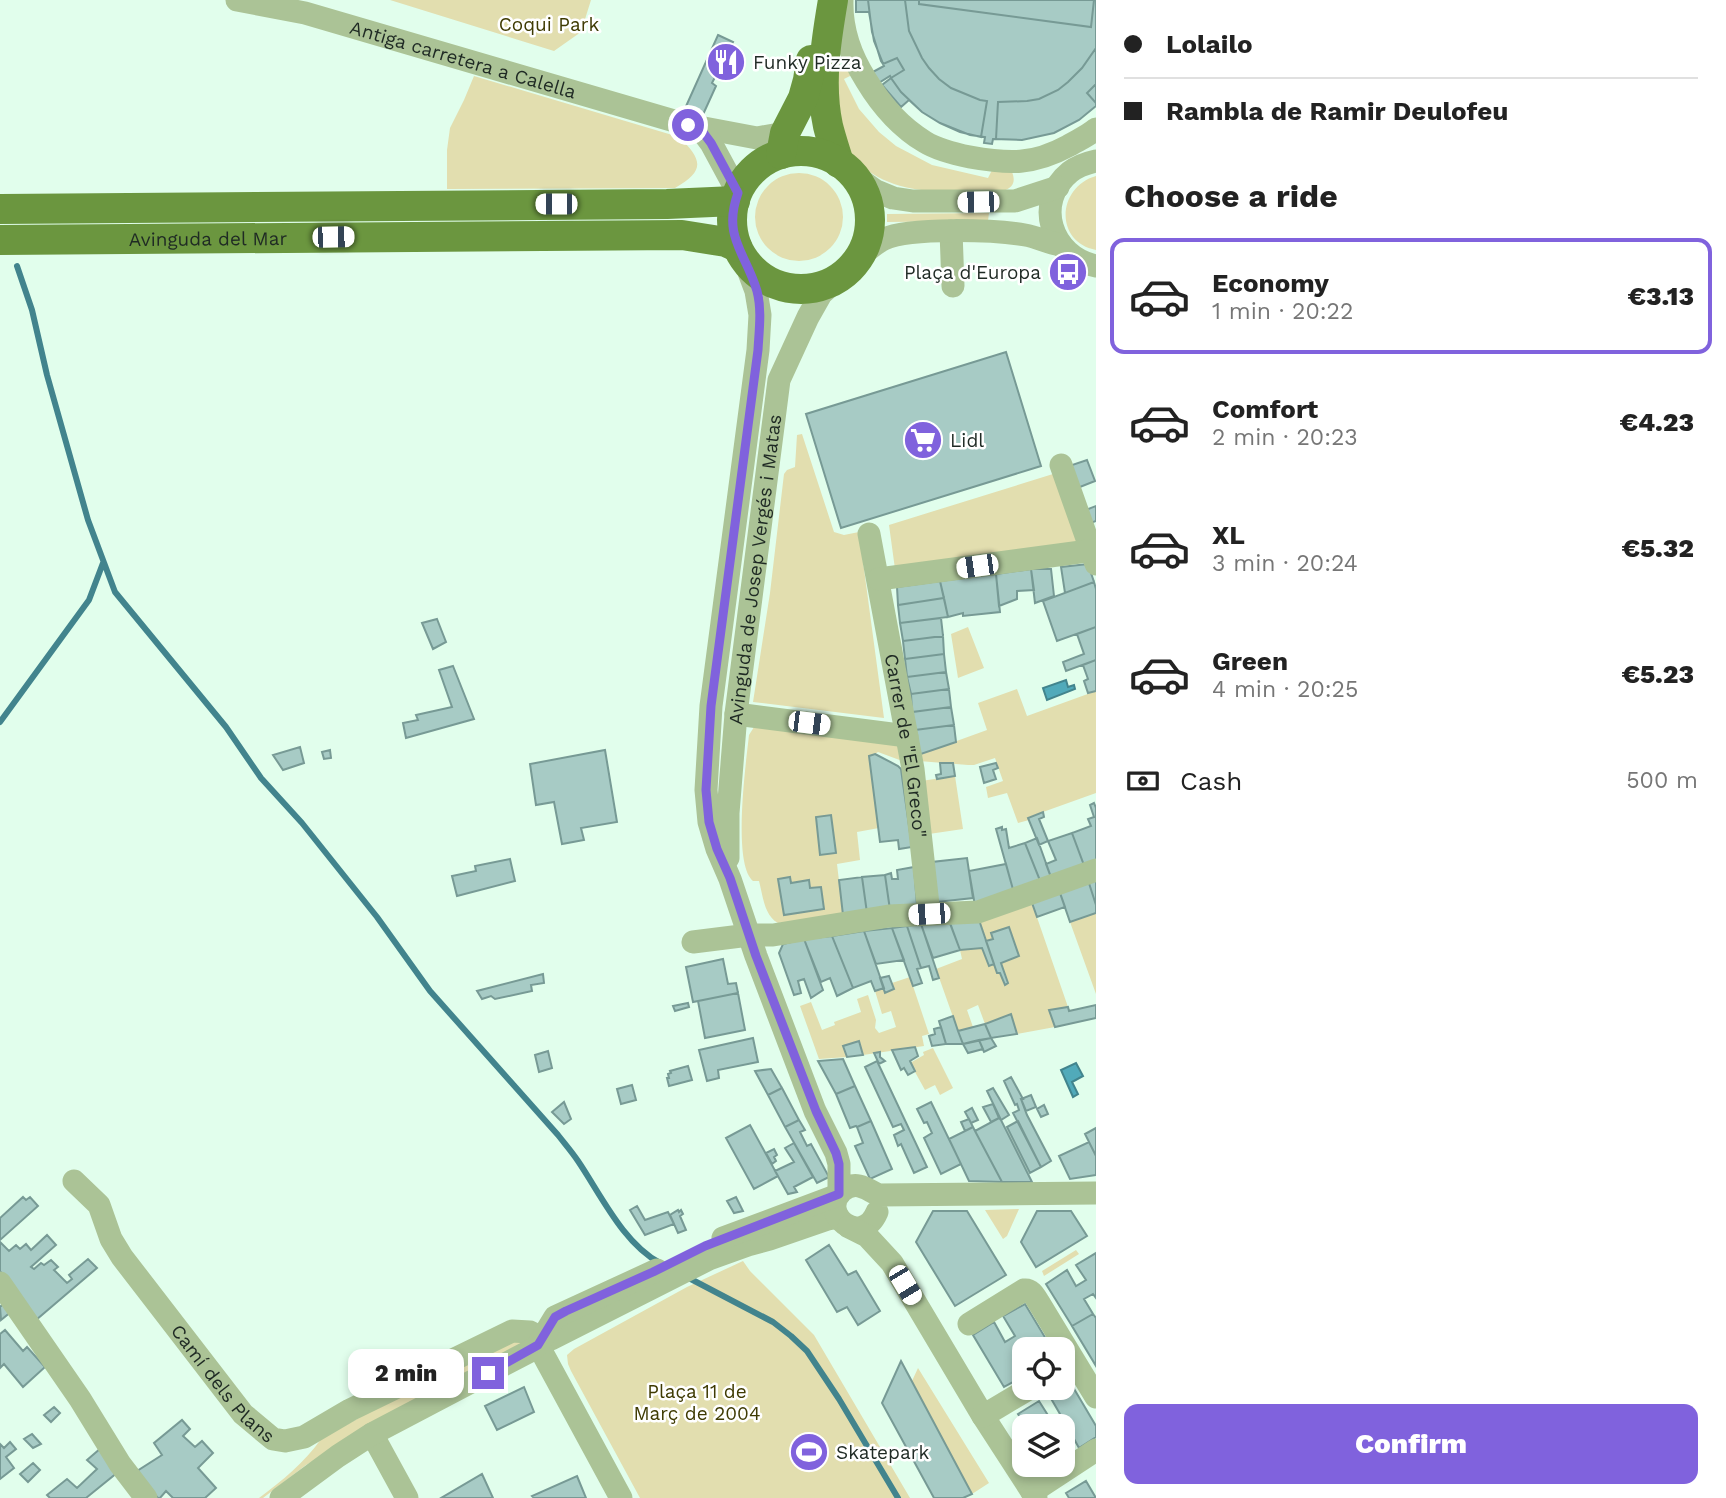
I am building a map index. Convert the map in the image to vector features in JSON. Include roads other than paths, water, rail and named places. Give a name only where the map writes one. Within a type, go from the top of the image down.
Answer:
[{"type":"main road","points":[[817,0],[808,80],[803,98],[765,161],[752,172],[736,197],[733,210],[733,229],[741,253],[761,276],[787,288],[814,288],[832,282],[849,267],[868,236],[870,224],[863,190],[845,168],[828,127],[824,63],[833,0]]},
{"type":"main road","points":[[775,145],[796,152],[825,156],[845,168]]},
{"type":"main road","name":"Avinguda del Mar","points":[[0,209],[667,204],[736,197]]},
{"type":"main road","name":"Avinguda del Mar","points":[[0,240],[682,235],[726,242],[741,253]]},
{"type":"street","name":"Antiga carretera a Calella","points":[[237,0],[305,13],[688,125],[775,145]]},
{"type":"street","points":[[842,0],[844,28],[855,62],[886,109],[926,143],[955,154],[1017,162],[1051,155],[1096,129]]},
{"type":"street","name":"Antiga carretera a Calella","points":[[688,125],[702,131],[711,143],[736,197]]},
{"type":"street","points":[[1096,161],[1083,164],[1064,180],[1054,193],[1051,208],[1051,224],[1056,238],[1078,257],[1096,279]]},
{"type":"street","points":[[1017,162],[1035,173],[1064,180]]},
{"type":"street","points":[[845,168],[876,191],[893,198],[913,201],[1015,201],[1064,180]]},
{"type":"street","points":[[951,231],[953,286]]},
{"type":"street","name":"Avinguda de Josep Vergés i Matas","points":[[730,878],[727,813],[736,714],[779,380],[821,294],[884,239],[911,233],[951,231],[1027,235],[1078,257]]},
{"type":"street","name":"Avinguda de Josep Vergés i Matas","points":[[741,253],[757,291],[760,315],[758,350],[711,706],[706,790],[709,822],[749,935],[816,1111],[836,1153],[853,1203]]},
{"type":"street","points":[[878,579],[1094,556],[1061,465]]},
{"type":"street","name":"Carrer de \"El Greco\"","points":[[869,534],[913,769],[929,914]]},
{"type":"street","points":[[736,714],[907,736]]},
{"type":"street","points":[[693,942],[773,935],[889,916],[978,912],[1096,870]]},
{"type":"street","name":"Camí dels Plans","points":[[74,1181],[99,1205],[111,1239],[121,1257],[163,1313],[243,1413],[273,1438],[285,1441],[304,1437],[350,1410],[512,1331],[530,1332],[544,1341]]},
{"type":"street","points":[[281,1498],[372,1434],[544,1341],[555,1317],[669,1269],[739,1232],[878,1195],[1096,1193]]},
{"type":"street","points":[[853,1203],[867,1236],[886,1256],[1034,1495],[1096,1450]]},
{"type":"street","points":[[669,1269],[770,1240],[828,1219],[853,1203]]},
{"type":"street","points":[[0,1283],[80,1399],[120,1464],[146,1498]]},
{"type":"street","points":[[969,1324],[1028,1289],[1034,1295],[1055,1337]]},
{"type":"street","points":[[544,1341],[621,1498]]},
{"type":"street","points":[[1075,1372],[1096,1397]]},
{"type":"street","points":[[984,1416],[1012,1399]]},
{"type":"street","points":[[372,1434],[407,1498]]},
{"type":"water","points":[[1066,680],[1068,687],[1074,685],[1075,689],[1047,700],[1043,688]]},
{"type":"water","points":[[1076,1063],[1083,1076],[1072,1082],[1078,1094],[1073,1097],[1061,1070]]},
{"type":"waterway","points":[[17,266],[32,310],[47,375],[88,520],[115,592],[226,727],[261,778],[302,823],[377,917],[430,991],[558,1135],[624,1231],[660,1263]]},
{"type":"waterway","points":[[0,722],[89,600],[103,563]]},
{"type":"waterway","points":[[685,1276],[773,1322],[807,1351],[898,1498]]},
{"type":"place","name":"Funky Pizza","points":[[726,62]]},
{"type":"place","name":"Plaça d'Europa","points":[[1068,272]]},
{"type":"place","name":"Lidl","points":[[923,440]]},
{"type":"place","name":"Skatepark","points":[[809,1452]]},
{"type":"park label","name":"Coqui Park","points":[[549,24]]},
{"type":"park label","name":"Plaça 11 de Març de 2004","points":[[697,1402]]}]
